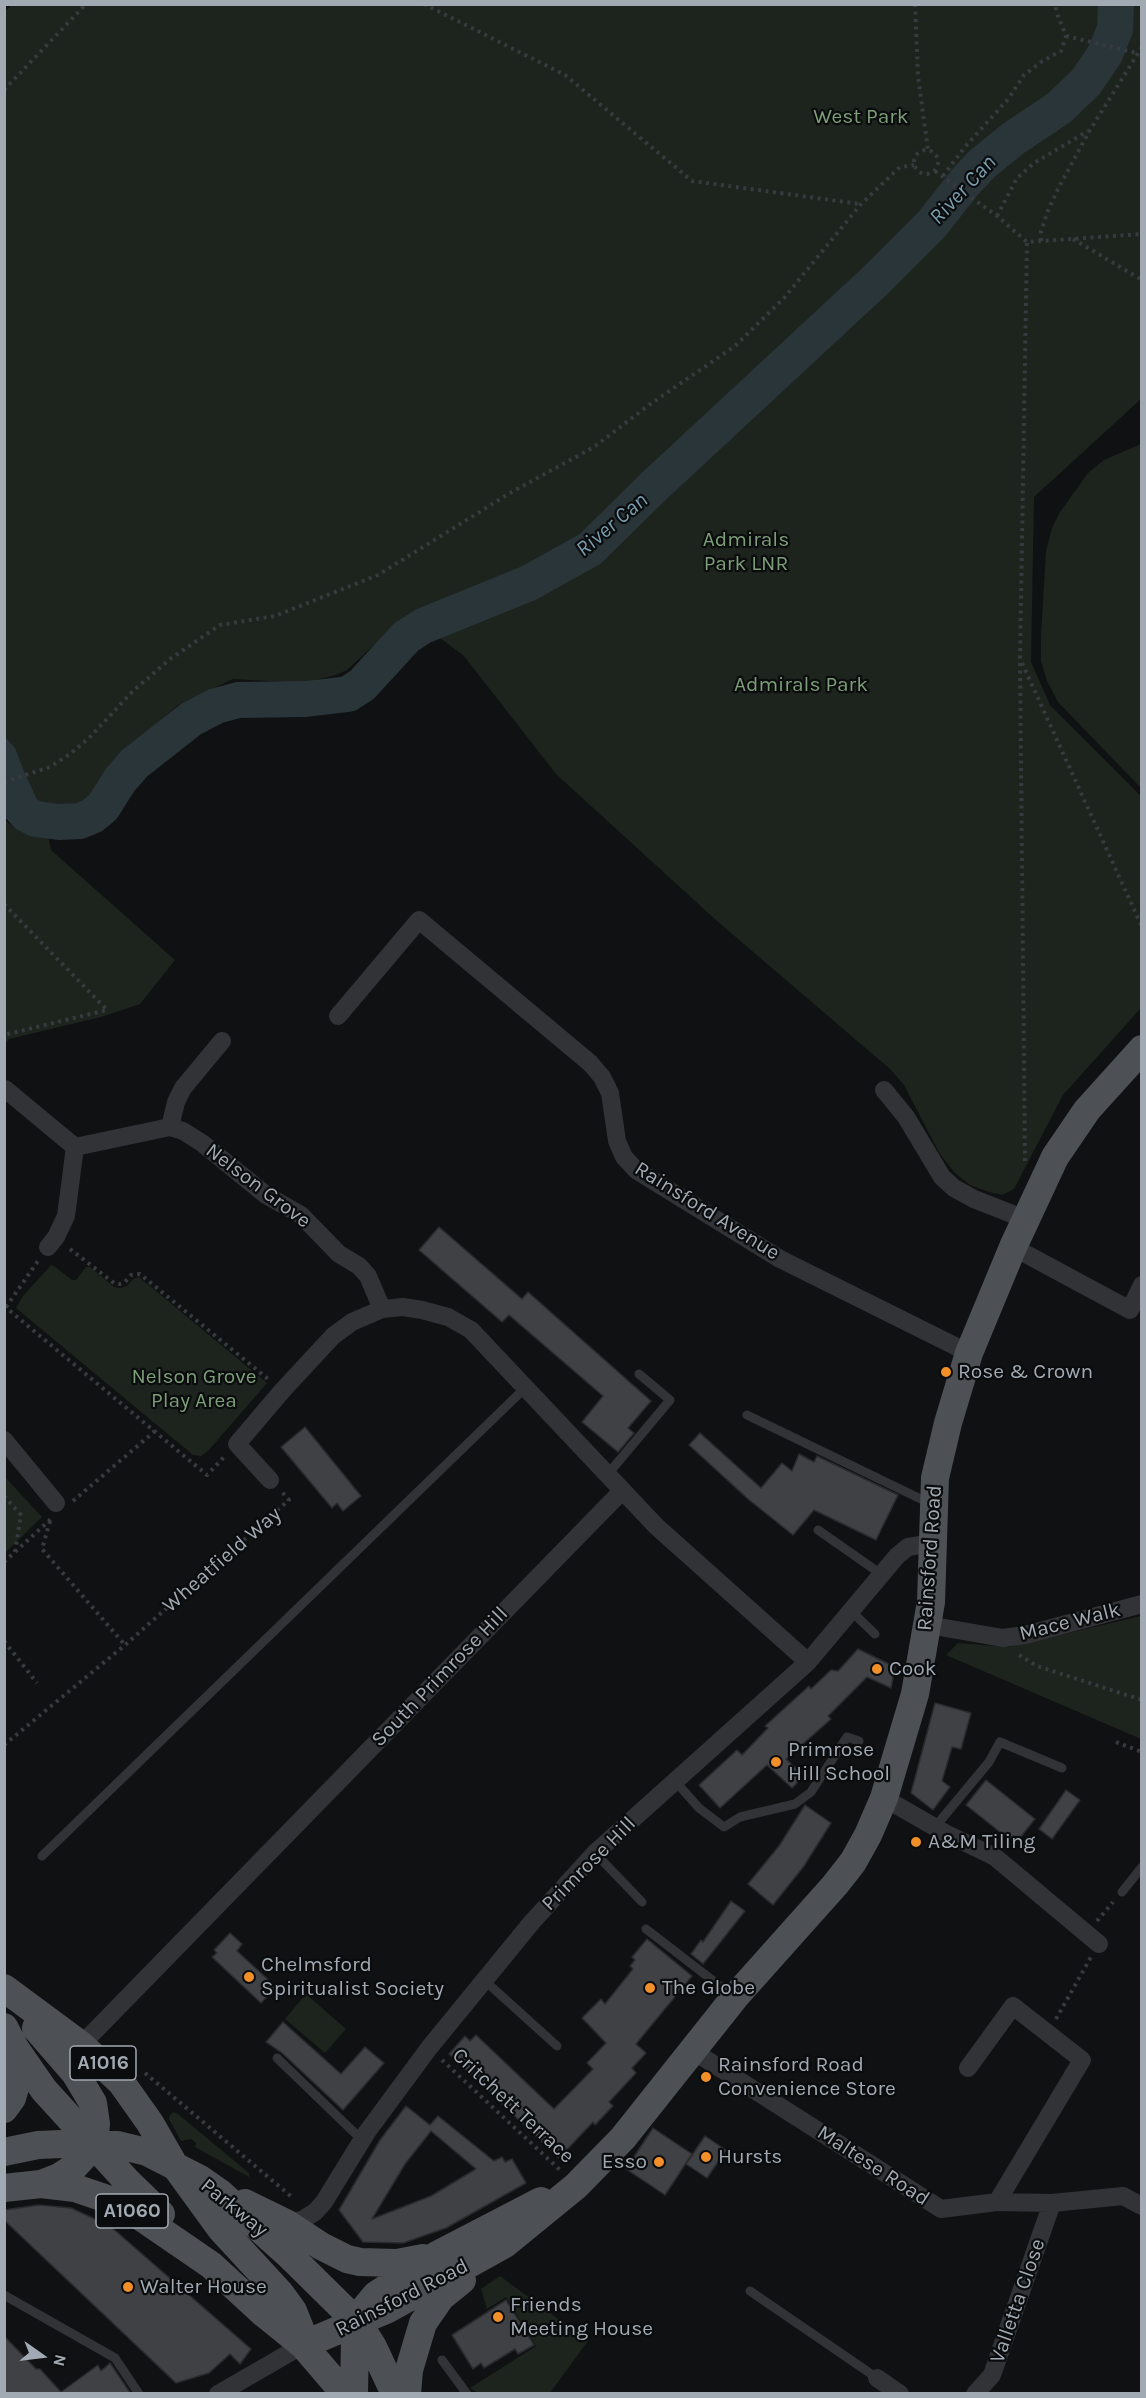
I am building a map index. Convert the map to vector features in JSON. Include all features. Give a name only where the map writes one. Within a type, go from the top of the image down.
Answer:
[{"type":"main road","name":"Rainsford Road","points":[[348,2327],[506,2244],[576,2186],[623,2138],[735,1997],[853,1862],[884,1798],[915,1694],[928,1625],[935,1478],[940,1452],[969,1353],[1025,1219],[1055,1157],[1087,1110],[1142,1049]]},
{"type":"main road","name":"A1016","points":[[4,1989],[104,2064],[137,2103],[173,2163],[221,2229],[280,2293],[293,2311],[302,2338],[345,2394]]},
{"type":"main road","points":[[4,1989],[75,2073],[93,2103],[96,2124],[94,2144]]},
{"type":"main road","name":"A1016","points":[[10,2038],[44,2090],[126,2180],[211,2265],[261,2311]]},
{"type":"main road","points":[[4,2109],[12,2098],[18,2078],[10,2038]]},
{"type":"main road","name":"A1060","points":[[4,2188],[41,2184],[59,2177],[73,2168],[94,2144]]},
{"type":"main road","name":"Parkway","points":[[4,2152],[38,2145],[118,2145],[147,2152],[173,2163],[220,2193],[289,2255],[348,2327],[373,2347],[395,2394]]},
{"type":"main road","name":"A1060","points":[[41,2184],[90,2192],[122,2204],[211,2265]]},
{"type":"main road","name":"Rainsford Road","points":[[437,2255],[531,2205],[576,2186]]},
{"type":"main road","name":"A1060","points":[[220,2193],[299,2218],[321,2246],[347,2259],[360,2262],[397,2263],[437,2255]]},
{"type":"main road","points":[[407,2394],[409,2370],[423,2324],[441,2297],[506,2244]]},
{"type":"main road","name":"A1060","points":[[261,2311],[302,2338],[348,2327],[376,2295],[437,2255]]},
{"type":"main road","name":"A1060","points":[[348,2327],[355,2340],[354,2394]]},
{"type":"street","name":"Rainsford Avenue","points":[[338,1016],[419,920],[590,1063],[602,1077],[610,1093],[617,1141],[624,1157],[636,1170],[780,1259],[969,1353]]},
{"type":"street","points":[[75,1147],[170,1127],[176,1102],[183,1088],[222,1041]]},
{"type":"street","points":[[5,1089],[75,1147]]},
{"type":"street","points":[[884,1090],[906,1117],[942,1177],[954,1188],[974,1199],[1025,1219]]},
{"type":"street","name":"Nelson Grove","points":[[170,1127],[183,1131],[202,1143],[253,1185],[301,1215],[339,1254],[359,1266],[368,1275],[382,1309]]},
{"type":"street","points":[[52,1242],[66,1216],[75,1147]]},
{"type":"street","points":[[1013,1247],[1130,1310],[1142,1285]]},
{"type":"street","points":[[237,1444],[333,1336],[352,1322],[382,1309],[403,1307],[448,1317],[471,1330],[656,1526],[808,1662]]},
{"type":"street","points":[[4,1440],[58,1510]]},
{"type":"street","name":"Wheatfield Way","points":[[237,1444],[270,1480]]},
{"type":"street","name":"South Primrose Hill","points":[[81,2045],[622,1491]]},
{"type":"street","name":"Primrose Hill","points":[[299,2218],[324,2202],[362,2140],[429,2048],[532,1922],[595,1853],[808,1662],[852,1612],[881,1574],[908,1548],[933,1543]]},
{"type":"street","name":"Mace Walk","points":[[928,1625],[1003,1638],[1025,1635],[1142,1604]]},
{"type":"street","points":[[884,1798],[995,1857],[1092,1938]]},
{"type":"street","points":[[968,2068],[1013,2006],[1082,2060],[997,2202]]},
{"type":"street","name":"Maltese Road","points":[[693,2052],[941,2209],[997,2202],[1052,2203],[1123,2196],[1142,2206]]},
{"type":"street","name":"Valletta Close","points":[[975,2394],[992,2374],[1052,2203]]},
{"type":"street","points":[[218,2394],[302,2338]]},
{"type":"street","points":[[877,2378],[900,2394]]},
{"type":"lane","points":[[608,1474],[670,1400],[639,1374]]},
{"type":"lane","points":[[42,1856],[525,1388]]},
{"type":"lane","points":[[747,1415],[934,1505]]},
{"type":"lane","points":[[818,1530],[881,1574]]},
{"type":"lane","points":[[852,1612],[875,1634]]},
{"type":"lane","points":[[675,1781],[699,1808],[724,1827],[740,1817],[795,1804],[811,1792],[847,1737],[859,1741]]},
{"type":"lane","points":[[935,1827],[989,1762],[1000,1742],[1062,1768]]},
{"type":"lane","points":[[595,1853],[642,1902]]},
{"type":"lane","points":[[1122,1892],[1142,1868]]},
{"type":"lane","points":[[646,1929],[735,1997]]},
{"type":"lane","points":[[484,1980],[557,2046]]},
{"type":"lane","points":[[277,2058],[362,2140]]},
{"type":"lane","points":[[750,2291],[877,2378]]},
{"type":"lane","points":[[4,2295],[115,2358],[139,2394]]},
{"type":"lane","points":[[442,2360],[467,2394]]},
{"type":"path","points":[[4,90],[86,4]]},
{"type":"path","points":[[424,4],[565,75],[692,181],[861,204]]},
{"type":"path","points":[[915,4],[918,76],[928,150]]},
{"type":"path","points":[[942,176],[1009,98],[1024,75],[1061,51],[1066,36],[1056,11],[1056,4]]},
{"type":"path","points":[[1066,36],[1137,53]]},
{"type":"path","points":[[1041,241],[1041,231],[1049,208],[1090,130],[1142,46]]},
{"type":"path","points":[[997,216],[1017,178],[1034,163],[1090,130]]},
{"type":"path","points":[[914,165],[917,154],[928,150],[935,153],[938,160],[935,171]]},
{"type":"path","points":[[4,782],[50,767],[70,754],[170,659],[220,625],[276,616],[378,575],[510,493],[594,447],[649,405],[735,346],[784,298],[861,204],[900,167],[914,165]]},
{"type":"path","points":[[914,165],[921,173],[928,174],[935,171]]},
{"type":"path","points":[[935,171],[997,216],[1027,242],[1142,234]]},
{"type":"path","points":[[1073,239],[1142,280]]},
{"type":"path","points":[[1027,242],[1020,660],[1026,1168],[1043,1180]]},
{"type":"path","points":[[1020,660],[1142,927]]},
{"type":"path","points":[[4,904],[107,1010],[4,1035]]},
{"type":"path","points":[[237,1444],[207,1475],[5,1306],[52,1242],[114,1283],[120,1284],[131,1275],[140,1274],[282,1391]]},
{"type":"path","points":[[4,1562],[58,1510],[155,1431]]},
{"type":"path","name":"Wheatfield Way","points":[[4,1745],[125,1645],[289,1500],[270,1480]]},
{"type":"path","points":[[4,1496],[21,1515],[15,1553]]},
{"type":"path","points":[[58,1510],[42,1549],[125,1645]]},
{"type":"path","points":[[4,1641],[37,1683]]},
{"type":"path","points":[[1016,1653],[1037,1666],[1142,1700]]},
{"type":"path","points":[[1116,1742],[1142,1752]]},
{"type":"path","points":[[1049,2032],[1092,1938],[1122,1892]]},
{"type":"path","name":"Critchett Terrace","points":[[429,2048],[576,2186]]},
{"type":"path","points":[[140,2068],[299,2218]]},
{"type":"green space","name":"Admirals Park LNR","points":[[12,5],[1141,5],[1141,399],[1034,497],[1031,662],[1050,705],[1141,796],[1141,1008],[1063,1095],[1014,1189],[1002,1195],[989,1192],[970,1185],[955,1173],[940,1154],[904,1085],[890,1069],[717,921],[556,774],[464,656],[408,614],[347,670],[336,675],[303,683],[233,679],[178,705],[116,759],[84,802],[63,807],[47,807],[5,820],[14,828],[28,833],[48,835],[51,850],[175,960],[140,1004],[101,1017],[9,1039],[5,1044],[4,12]]},
{"type":"green space","points":[[1142,444],[1141,788],[1058,702],[1047,681],[1041,661],[1041,635],[1046,551],[1052,528],[1060,512],[1088,473],[1104,460]]},
{"type":"green space","name":"Nelson Grove Play Area","points":[[51,1265],[72,1280],[76,1280],[86,1267],[90,1267],[114,1287],[120,1288],[139,1277],[267,1383],[209,1450],[201,1456],[193,1455],[16,1308],[23,1296]]},
{"type":"green space","points":[[4,1476],[42,1517],[5,1553],[4,1553]]},
{"type":"green space","points":[[1141,1616],[1141,1739],[946,1655],[958,1643],[1009,1647]]},
{"type":"green space","points":[[306,1994],[346,2029],[325,2053],[285,2019]]},
{"type":"green space","points":[[173,2112],[249,2173],[249,2177],[195,2147],[196,2143],[191,2139],[181,2141],[169,2119]]},
{"type":"green space","points":[[500,2276],[588,2341],[550,2393],[478,2393],[470,2388],[536,2346],[506,2297],[487,2309],[481,2289]]},
{"type":"shaded area","points":[[4,736],[15,748],[24,771],[5,777]]},
{"type":"building","points":[[439,1227],[522,1299],[528,1292],[651,1401],[628,1428],[634,1433],[618,1452],[582,1422],[603,1396],[509,1315],[502,1322],[419,1250]]},
{"type":"building","points":[[305,1427],[361,1496],[343,1511],[337,1503],[332,1508],[281,1447]]},
{"type":"building","points":[[700,1433],[761,1488],[782,1463],[792,1471],[799,1454],[814,1462],[817,1456],[898,1495],[876,1540],[814,1510],[793,1535],[748,1499],[689,1445]]},
{"type":"building","points":[[858,1649],[895,1667],[891,1688],[867,1677],[828,1716],[831,1719],[786,1759],[804,1776],[792,1788],[767,1765],[720,1808],[699,1785],[737,1750],[742,1755],[768,1728],[765,1726],[809,1686],[811,1689],[831,1670],[838,1671]]},
{"type":"building","points":[[935,1703],[971,1713],[961,1749],[952,1747],[942,1781],[950,1787],[933,1810],[911,1793]]},
{"type":"building","points":[[986,1780],[1035,1819],[1015,1844],[966,1805]]},
{"type":"building","points":[[1066,1790],[1080,1800],[1052,1839],[1039,1829]]},
{"type":"building","points":[[805,1805],[831,1823],[804,1866],[773,1905],[748,1884],[779,1846]]},
{"type":"building","points":[[731,1901],[745,1911],[703,1964],[691,1954],[701,1940],[703,1942]]},
{"type":"building","name":"Chelmsford Spiritualist Society","points":[[230,1933],[242,1944],[237,1951],[276,1987],[261,2003],[212,1957],[217,1953],[214,1950]]},
{"type":"building","points":[[647,1939],[692,1976],[636,2044],[646,2053],[632,2068],[636,2073],[609,2102],[613,2106],[595,2125],[593,2122],[559,2158],[449,2054],[465,2036],[470,2041],[476,2035],[554,2109],[593,2069],[587,2063],[606,2043],[582,2018],[601,1999],[605,2004],[633,1969],[630,1966],[635,1960],[632,1957]]},
{"type":"building","points":[[283,2022],[341,2074],[365,2047],[384,2063],[343,2110],[282,2053],[266,2042]]},
{"type":"building","points":[[406,2106],[430,2125],[438,2116],[494,2161],[502,2157],[505,2162],[512,2159],[526,2183],[446,2228],[403,2243],[363,2242],[339,2210],[380,2140]],"holes":[[[431,2131],[476,2169],[431,2196],[372,2219],[405,2164]]]},
{"type":"building","name":"Esso","points":[[653,2128],[692,2154],[665,2195],[626,2169]]},
{"type":"building","name":"Hursts","points":[[705,2136],[726,2150],[707,2178],[686,2164]]},
{"type":"building","name":"Walter House","points":[[39,2205],[71,2208],[110,2226],[251,2349],[240,2364],[230,2354],[209,2373],[176,2383],[4,2220],[4,2210]]},
{"type":"building","name":"Friends Meeting House","points":[[506,2300],[534,2345],[518,2354],[515,2349],[484,2368],[481,2363],[473,2369],[452,2335]]},
{"type":"building","points":[[4,2336],[61,2392],[98,2365],[101,2371],[110,2363],[131,2394],[4,2394]]},
{"type":"waterway","name":"River Can","points":[[4,771],[26,814],[36,819],[59,822],[80,821],[92,816],[103,807],[120,780],[135,763],[191,719],[216,706],[238,700],[306,699],[348,694],[362,685],[406,637],[423,626],[529,583],[590,549],[652,488],[876,280],[932,224],[983,163],[1014,138],[1059,108],[1086,82],[1105,54],[1115,29],[1116,4]]},
{"type":"place","name":"Rose & Crown","points":[[946,1372]]},
{"type":"place","name":"Cook","points":[[877,1669]]},
{"type":"place","name":"Primrose Hill School","points":[[776,1762]]},
{"type":"place","name":"A&M Tiling","points":[[916,1842]]},
{"type":"place","name":"Chelmsford Spiritualist Society","points":[[249,1977]]},
{"type":"place","name":"The Globe","points":[[650,1988]]},
{"type":"place","name":"Rainsford Road Convenience Store","points":[[706,2077]]},
{"type":"place","name":"Hursts","points":[[706,2157]]},
{"type":"place","name":"Esso","points":[[659,2162]]},
{"type":"place","name":"Walter House","points":[[128,2287]]},
{"type":"place","name":"Friends Meeting House","points":[[498,2317]]},
{"type":"park label","name":"West Park","points":[[861,117]]},
{"type":"park label","name":"Admirals Park","points":[[801,685]]}]
